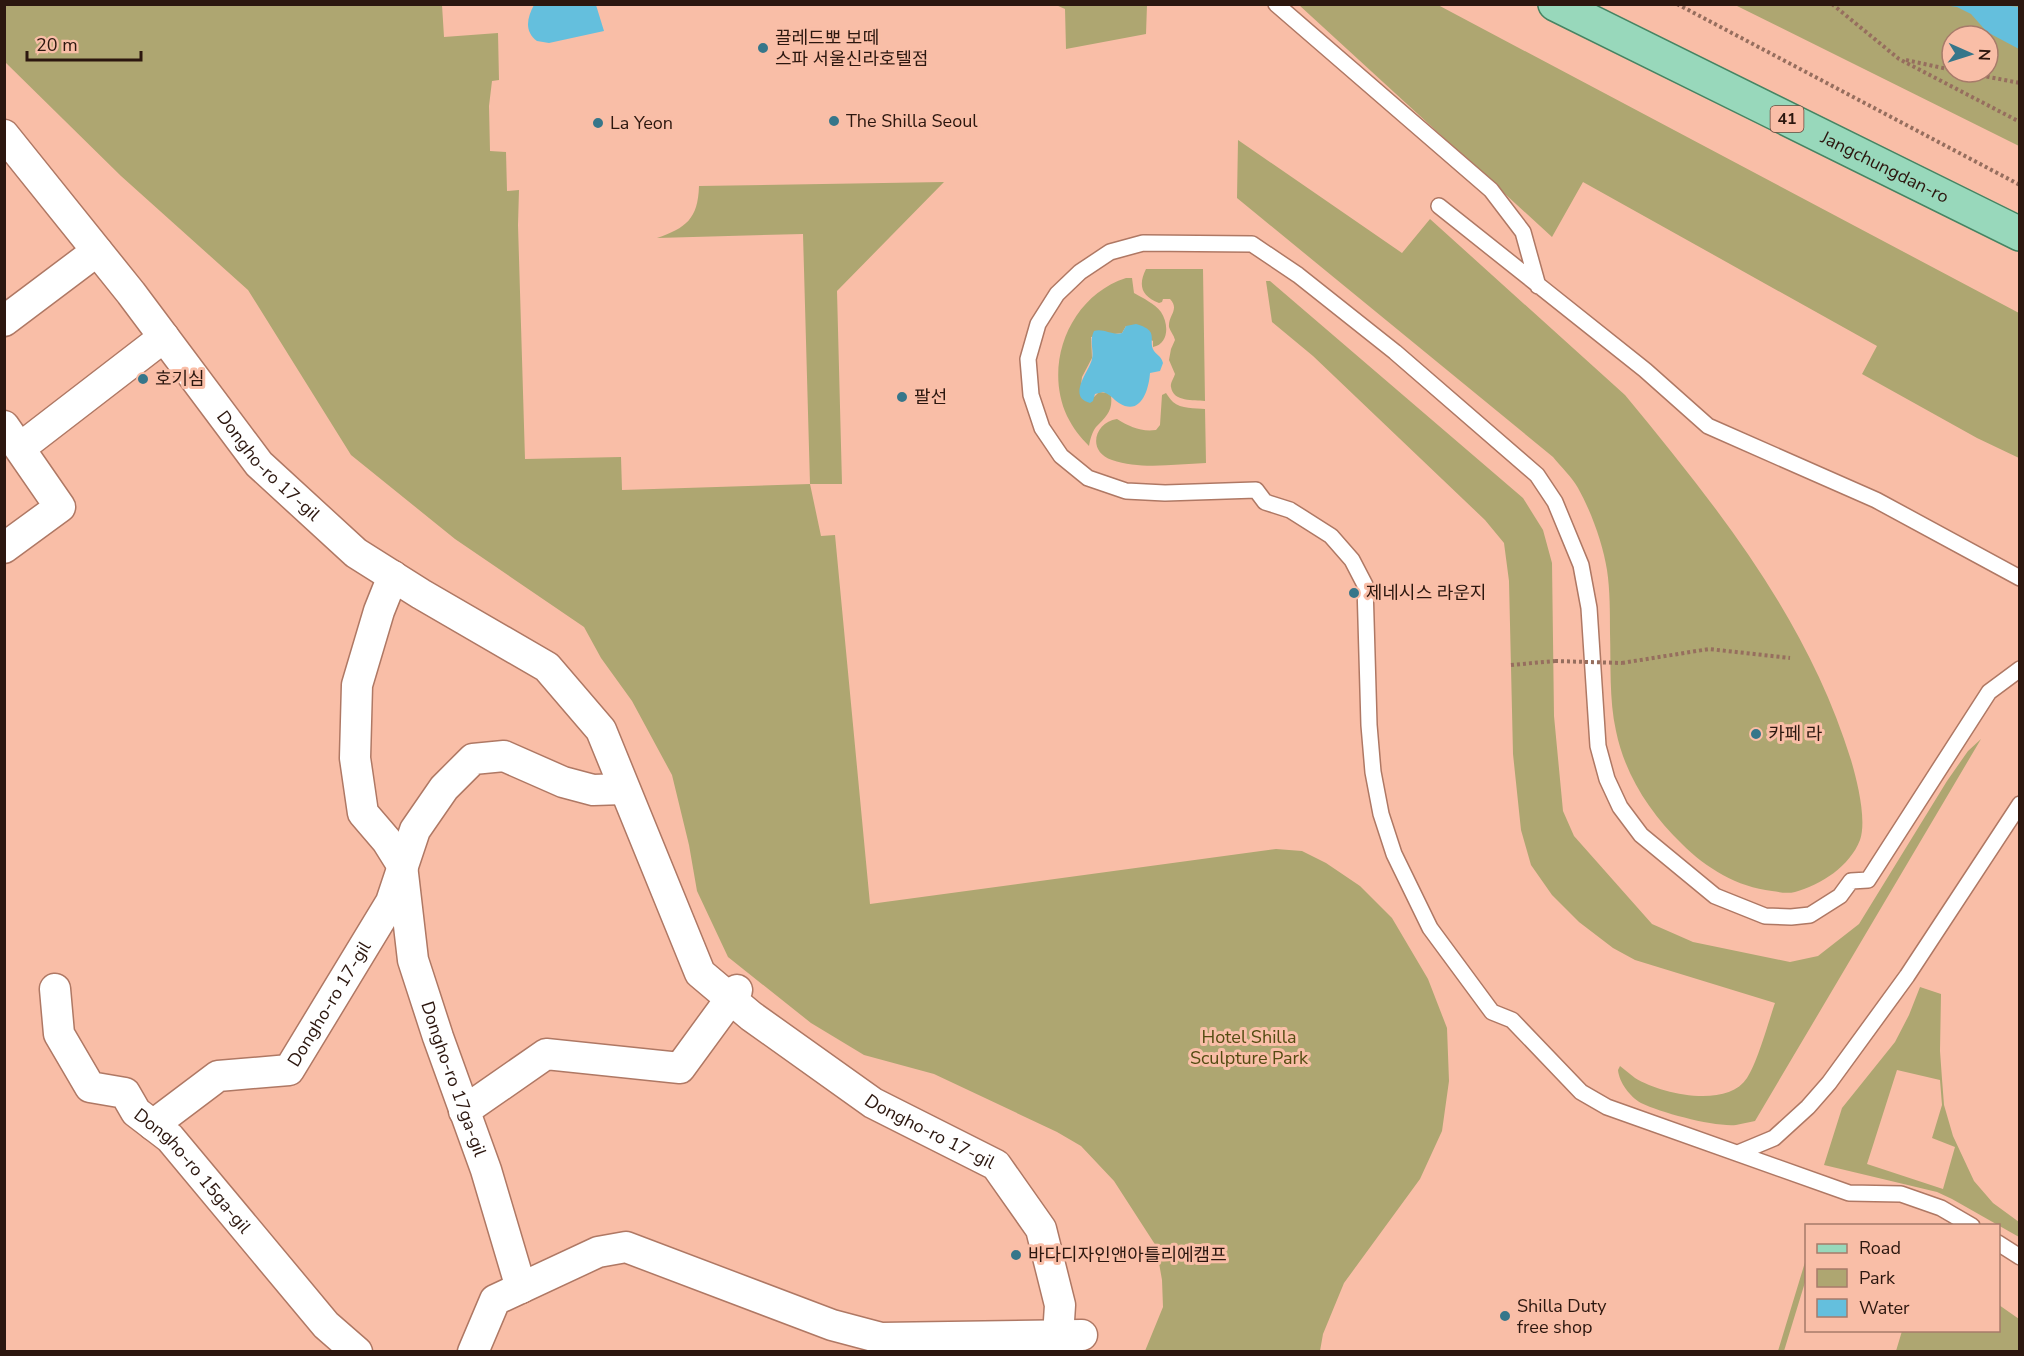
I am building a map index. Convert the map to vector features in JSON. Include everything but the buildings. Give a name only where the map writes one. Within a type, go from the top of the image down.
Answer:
[{"type":"main road","name":"Jangchungdan-ro","points":[[1554,4],[2019,234]]},
{"type":"street","name":"Dongho-ro 17-gil","points":[[4,135],[164,337],[259,464],[356,553],[547,667],[601,730],[700,973],[734,995],[751,1016],[873,1103],[996,1165],[1041,1229],[1060,1305],[1065,1341]]},
{"type":"street","points":[[4,321],[97,251]]},
{"type":"street","points":[[4,548],[60,507],[12,437],[164,337]]},
{"type":"street","points":[[393,576],[379,611],[357,685],[355,758],[363,813],[387,841],[402,865]]},
{"type":"street","name":"Dongho-ro 17-gil","points":[[153,1125],[218,1077],[290,1070],[391,902],[415,830],[444,788],[473,759],[504,756],[563,782],[593,790],[624,789]]},
{"type":"street","name":"Dongho-ro 17ga-gil","points":[[402,865],[413,960],[486,1170],[521,1288]]},
{"type":"street","name":"Dongho-ro 15ga-gil","points":[[55,989],[59,1034],[90,1087],[124,1093],[136,1113],[170,1138],[326,1325],[351,1350]]},
{"type":"street","points":[[464,1111],[546,1054],[680,1068],[734,995]]},
{"type":"street","points":[[473,1352],[495,1300],[598,1252],[626,1247],[832,1324],[857,1342],[881,1338],[1065,1341]]},
{"type":"lane","points":[[1276,4],[1491,190],[1523,232],[1538,286]]},
{"type":"lane","points":[[1439,206],[1645,370],[1708,426],[1876,500],[2019,578]]},
{"type":"lane","points":[[1969,1224],[1941,1208],[1901,1194],[1849,1193],[1607,1107],[1581,1092],[1512,1020],[1492,1012],[1430,928],[1390,844],[1381,814],[1373,772],[1365,585],[1352,560],[1331,537],[1312,523],[1290,510],[1266,502],[1256,490],[1165,493],[1126,491],[1089,478],[1061,456],[1042,428],[1031,395],[1028,359],[1038,324],[1057,294],[1080,272],[1110,252],[1143,243],[1252,244],[1298,275],[1395,352],[1538,475],[1555,502],[1581,565],[1589,608],[1598,746],[1607,779],[1620,807],[1641,835],[1715,896],[1765,915],[1791,917],[1810,915],[1840,896],[1851,881],[1868,880],[1989,692],[2019,669]]},
{"type":"lane","points":[[1738,1153],[1774,1138],[1808,1107],[1829,1083],[1907,976],[2019,804]]},
{"type":"lane","points":[[2000,1244],[2019,1257]]},
{"type":"path","points":[[1677,4],[2019,185]]},
{"type":"path","points":[[1832,4],[1899,59],[2019,122]]},
{"type":"path","points":[[1899,59],[1940,68]]},
{"type":"path","points":[[2000,79],[2019,83]]},
{"type":"path","points":[[1511,665],[1556,662],[1622,663],[1709,649],[1790,658]]},
{"type":"green space","name":"Hotel Shilla Sculpture Park","points":[[4,5],[442,5],[444,37],[498,33],[499,80],[492,81],[489,106],[490,151],[506,152],[507,191],[519,190],[525,459],[621,457],[622,490],[810,484],[821,536],[835,535],[870,904],[1276,849],[1302,851],[1326,863],[1360,886],[1392,918],[1428,979],[1447,1028],[1449,1081],[1442,1131],[1420,1179],[1344,1283],[1323,1334],[1320,1351],[1145,1351],[1163,1307],[1162,1280],[1156,1246],[1114,1181],[1081,1146],[1057,1132],[934,1074],[864,1055],[811,1023],[728,957],[697,891],[689,845],[672,775],[632,701],[601,658],[584,627],[455,539],[351,455],[248,290],[121,176],[5,62]]},
{"type":"green space","points":[[1056,5],[1147,5],[1146,34],[1066,49],[1065,9]]},
{"type":"green space","points":[[1299,5],[1438,5],[2019,313],[2019,458],[1977,438],[1862,374],[1877,346],[1583,182],[1552,237]]},
{"type":"green space","points":[[1735,5],[2019,5],[2019,146]]},
{"type":"green space","points":[[1238,140],[1402,253],[1430,219],[1625,395],[1660,437],[1726,523],[1785,612],[1832,708],[1851,760],[1860,800],[1862,822],[1860,840],[1849,858],[1834,873],[1815,885],[1792,893],[1759,889],[1734,881],[1701,861],[1659,819],[1632,778],[1616,731],[1611,694],[1610,601],[1607,570],[1596,528],[1576,484],[1553,457],[1237,198]]},
{"type":"green space","points":[[944,182],[837,291],[842,484],[810,484],[803,234],[657,238],[676,230],[688,221],[696,207],[699,186]]},
{"type":"green space","points":[[1146,269],[1203,269],[1205,401],[1180,398],[1173,392],[1171,385],[1175,374],[1169,360],[1175,340],[1169,323],[1174,306],[1170,299],[1163,299],[1159,303],[1148,297],[1142,285]]},
{"type":"green space","points":[[1126,278],[1132,278],[1134,293],[1161,312],[1166,328],[1165,338],[1153,347],[1153,341],[1126,326],[1122,333],[1091,337],[1092,358],[1082,377],[1080,393],[1094,397],[1099,392],[1107,393],[1111,396],[1111,406],[1093,431],[1089,446],[1069,420],[1060,396],[1058,375],[1060,354],[1076,316],[1106,287]]},
{"type":"green space","points":[[1266,281],[1270,281],[1523,498],[1543,530],[1552,563],[1554,716],[1563,811],[1574,836],[1652,924],[1693,942],[1790,962],[1818,956],[1859,924],[1947,781],[1968,751],[1981,739],[1755,1121],[1726,1125],[1674,1115],[1641,1103],[1623,1084],[1618,1070],[1620,1066],[1646,1084],[1693,1096],[1710,1096],[1738,1088],[1747,1078],[1755,1062],[1775,1003],[1635,960],[1613,948],[1579,922],[1552,895],[1531,865],[1521,830],[1513,754],[1509,581],[1504,543],[1485,520],[1313,356],[1272,322]]},
{"type":"green space","points":[[1166,393],[1173,402],[1180,406],[1205,409],[1206,463],[1135,465],[1104,456],[1096,444],[1103,425],[1117,419],[1136,428],[1156,430],[1160,425],[1162,395]]},
{"type":"green space","points":[[1920,987],[1941,994],[1940,1051],[1944,1105],[1953,1136],[1974,1181],[1993,1203],[2019,1222],[2019,1237],[2000,1226],[2000,1224],[1937,1192],[1824,1165],[1842,1108],[1895,1042]],"holes":[[[1897,1070],[1940,1080],[1942,1105],[1932,1138],[1955,1147],[1943,1189],[1867,1164]]]},
{"type":"green space","points":[[1805,1262],[1805,1282],[1784,1351],[1778,1351]]},
{"type":"green space","points":[[2000,1306],[2019,1319],[2019,1351],[1896,1351],[1902,1332],[2000,1332]]},
{"type":"water","points":[[534,5],[596,5],[604,31],[549,43],[537,41],[528,29]]},
{"type":"water","points":[[1944,5],[2019,7],[2019,49],[2000,39],[2000,24],[1980,24],[1971,14],[1957,7]]},
{"type":"water","points":[[1136,324],[1151,333],[1152,347],[1163,363],[1160,371],[1150,373],[1146,393],[1142,399],[1138,404],[1127,406],[1103,392],[1095,394],[1090,403],[1083,400],[1080,389],[1092,359],[1094,331],[1101,330],[1118,334],[1122,333],[1126,326]]},
{"type":"place","name":"끌레드뽀 보떼 스파 서울신라호텔점","points":[[763,48]]},
{"type":"place","name":"The Shilla Seoul","points":[[834,121]]},
{"type":"place","name":"La Yeon","points":[[598,123]]},
{"type":"place","name":"호기심","points":[[143,379]]},
{"type":"place","name":"팔선","points":[[902,397]]},
{"type":"place","name":"제네시스 라운지","points":[[1354,593]]},
{"type":"place","name":"카페 라","points":[[1756,734]]},
{"type":"place","name":"바다디자인앤아틀리에캠프","points":[[1016,1255]]},
{"type":"place","name":"Shilla Duty free shop","points":[[1505,1316]]}]
